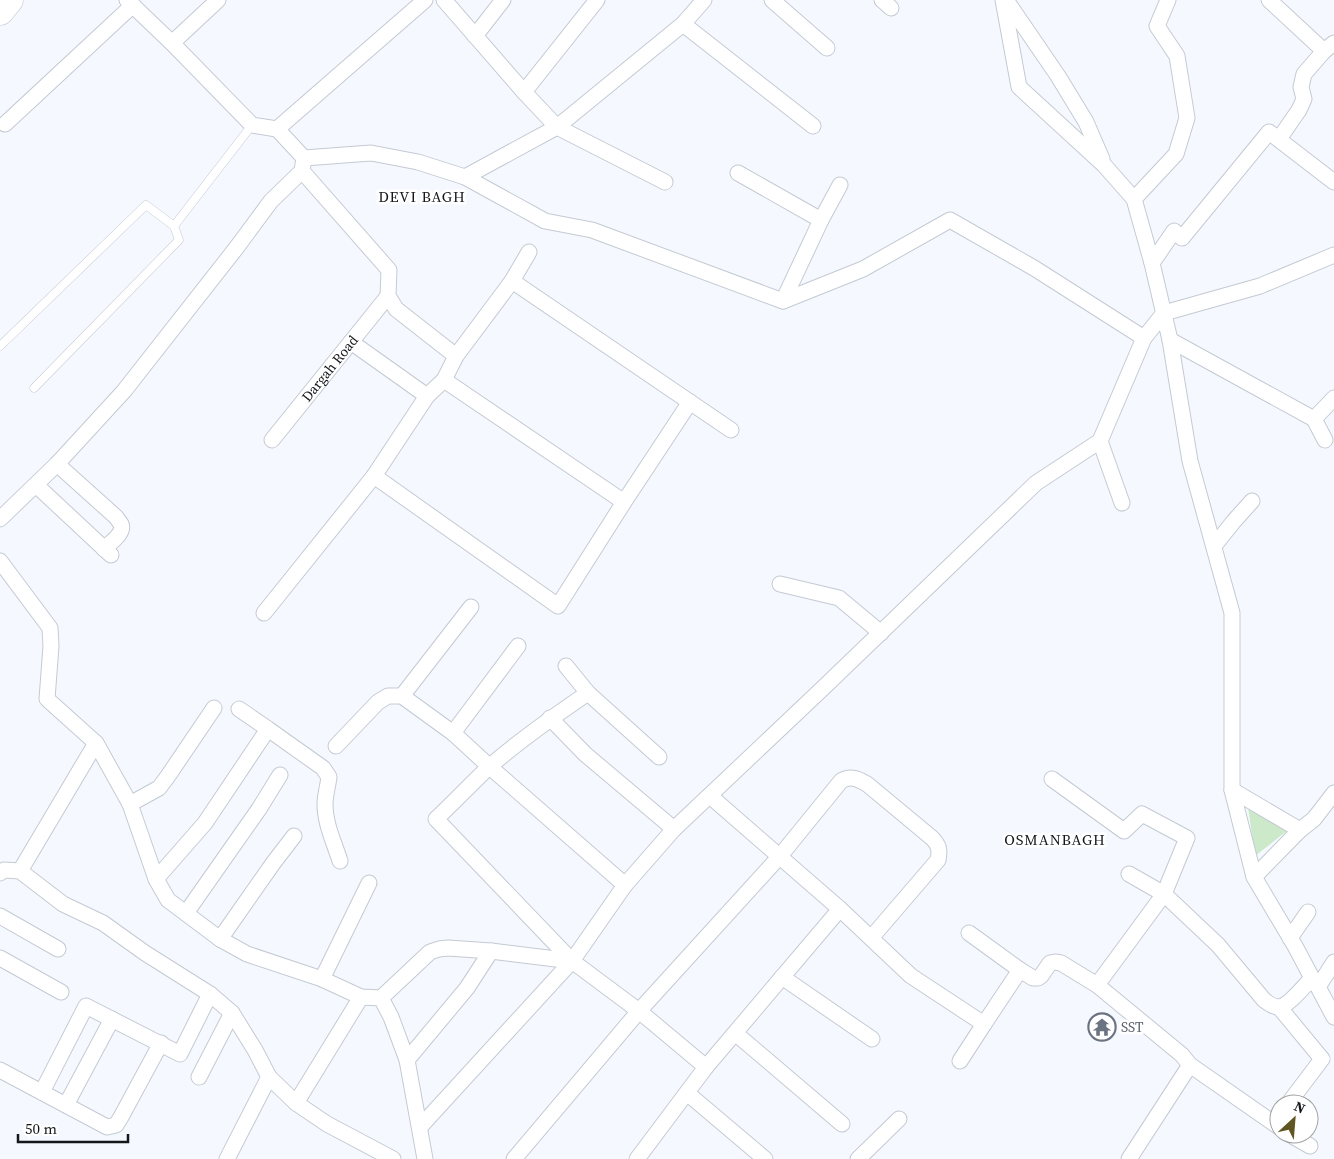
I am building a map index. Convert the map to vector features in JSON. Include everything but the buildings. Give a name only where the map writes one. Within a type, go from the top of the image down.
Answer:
[{"type":"highway","points":[[0,11],[9,0]]},
{"type":"street","points":[[172,43],[218,0]]},
{"type":"street","points":[[277,129],[425,0]]},
{"type":"street","points":[[444,0],[557,127],[665,182]]},
{"type":"street","points":[[475,36],[503,0]]},
{"type":"street","points":[[524,92],[597,0]]},
{"type":"street","points":[[465,177],[557,127],[683,24],[704,0]]},
{"type":"street","points":[[772,0],[827,48]]},
{"type":"street","points":[[1005,0],[1058,76],[1086,122],[1104,165]]},
{"type":"street","points":[[1005,0],[1019,87],[1104,165],[1134,199],[1152,263],[1170,340],[1190,461],[1232,613],[1232,790],[1254,877],[1334,1017]]},
{"type":"street","points":[[1134,199],[1176,154],[1187,118],[1177,56],[1157,26],[1168,0]]},
{"type":"street","points":[[1269,0],[1329,47],[1304,74],[1301,87],[1304,100],[1279,139]]},
{"type":"street","points":[[5,124],[130,3],[252,125],[277,129],[389,270],[388,296],[396,309],[456,356]]},
{"type":"street","points":[[683,24],[813,126]]},
{"type":"street","points":[[1152,263],[1174,231],[1182,238],[1269,132],[1334,182]]},
{"type":"street","points":[[0,519],[57,464],[124,391],[271,201],[303,164],[371,153],[418,162],[465,177],[545,222],[592,230],[783,301],[863,269],[950,220],[1034,268],[1144,338]]},
{"type":"street","points":[[738,173],[821,220]]},
{"type":"street","points":[[783,301],[821,220],[840,185]]},
{"type":"street","points":[[264,613],[374,476],[427,396],[444,380],[456,356],[512,281],[529,252]]},
{"type":"street","points":[[420,1127],[572,961],[625,886],[674,829],[1036,483],[1100,442],[1144,338],[1164,313],[1260,286],[1334,255]]},
{"type":"street","points":[[512,281],[731,430]]},
{"type":"street","name":"Dargah Road","points":[[272,440],[388,296]]},
{"type":"street","points":[[1170,340],[1314,419],[1325,440]]},
{"type":"street","points":[[351,342],[427,396]]},
{"type":"street","points":[[444,380],[624,502]]},
{"type":"street","points":[[1314,419],[1334,398]]},
{"type":"street","points":[[374,476],[558,606],[690,402]]},
{"type":"street","points":[[1100,442],[1122,503]]},
{"type":"street","points":[[36,485],[108,552],[122,529],[121,524],[116,517],[57,464]]},
{"type":"street","points":[[1214,546],[1252,500]]},
{"type":"street","points":[[0,561],[50,628],[51,646],[47,699],[96,743],[130,804],[156,879],[168,900],[220,939],[247,954],[322,979],[360,997],[381,998],[430,952],[439,949],[491,951],[572,961]]},
{"type":"street","points":[[780,584],[839,598],[881,633]]},
{"type":"street","points":[[402,696],[471,607]]},
{"type":"street","points":[[453,733],[518,646]]},
{"type":"street","points":[[566,666],[588,692],[659,756]]},
{"type":"street","points":[[588,692],[550,718],[490,767],[436,819],[572,961],[639,1011],[706,1067]]},
{"type":"street","points":[[336,746],[378,702],[388,696],[402,696],[453,733],[625,886]]},
{"type":"street","points":[[130,804],[159,788],[214,708]]},
{"type":"street","points":[[239,709],[323,768],[329,777],[325,801],[327,822],[340,860]]},
{"type":"street","points":[[550,718],[585,754],[674,829]]},
{"type":"street","points":[[156,879],[205,823],[268,729]]},
{"type":"street","points":[[20,871],[96,743]]},
{"type":"street","points":[[186,913],[259,809],[280,775]]},
{"type":"street","points":[[514,1159],[639,1011],[780,856],[841,780],[847,777],[856,778],[867,784],[938,844],[938,860],[870,938]]},
{"type":"street","points":[[1052,779],[1124,831],[1142,814],[1187,838],[1164,894],[1097,985]]},
{"type":"street","points":[[1232,790],[1300,830]]},
{"type":"street","points":[[1254,877],[1300,830],[1314,819],[1334,792]]},
{"type":"street","points":[[710,796],[840,909],[911,976],[984,1024]]},
{"type":"street","points":[[220,939],[294,836]]},
{"type":"street","points":[[0,873],[4,870],[20,871],[63,904],[102,923],[210,994],[232,1013],[268,1077],[296,1104],[327,1124],[393,1159]]},
{"type":"street","points":[[1129,874],[1164,894],[1218,945],[1264,1000],[1272,1006],[1279,1008],[1322,1060],[1296,1094]]},
{"type":"street","points":[[322,979],[369,883]]},
{"type":"street","points":[[642,1157],[706,1067],[840,909]]},
{"type":"street","points":[[1290,938],[1308,912]]},
{"type":"street","points":[[0,916],[58,948]]},
{"type":"street","points":[[969,933],[1033,978],[1041,976],[1050,963],[1055,962],[1061,963],[1097,985],[1182,1055],[1190,1065],[1269,1117]]},
{"type":"street","points":[[407,1060],[467,988],[491,951]]},
{"type":"street","points":[[1,960],[61,992]]},
{"type":"street","points":[[1279,1008],[1286,1005],[1315,983],[1334,962]]},
{"type":"street","points":[[960,1061],[1020,970]]},
{"type":"street","points":[[782,977],[872,1039]]},
{"type":"street","points":[[42,1092],[86,1006],[180,1054],[210,994]]},
{"type":"street","points":[[296,1104],[360,997]]},
{"type":"street","points":[[381,998],[407,1060],[425,1159]]},
{"type":"street","points":[[199,1077],[232,1013]]},
{"type":"street","points":[[66,1105],[112,1019]]},
{"type":"street","points":[[735,1033],[842,1124]]},
{"type":"street","points":[[0,1070],[107,1127],[116,1124],[161,1043]]},
{"type":"street","points":[[1129,1159],[1190,1065]]},
{"type":"street","points":[[227,1159],[268,1077]]},
{"type":"street","points":[[687,1093],[765,1159]]},
{"type":"street","points":[[858,1159],[899,1119]]},
{"type":"street","points":[[1306,1144],[1310,1146]]},
{"type":"lane","points":[[174,226],[252,125]]},
{"type":"lane","points":[[0,346],[146,205],[174,226],[179,240],[34,388]]},
{"type":"green space","points":[[1246,793],[1297,823],[1255,856]]},
{"type":"place","name":"SST","points":[[1102,1027]]},
{"type":"district","name":"DEVI BAGH","points":[[422,196]]},
{"type":"district","name":"OSMANBAGH","points":[[1055,839]]}]
